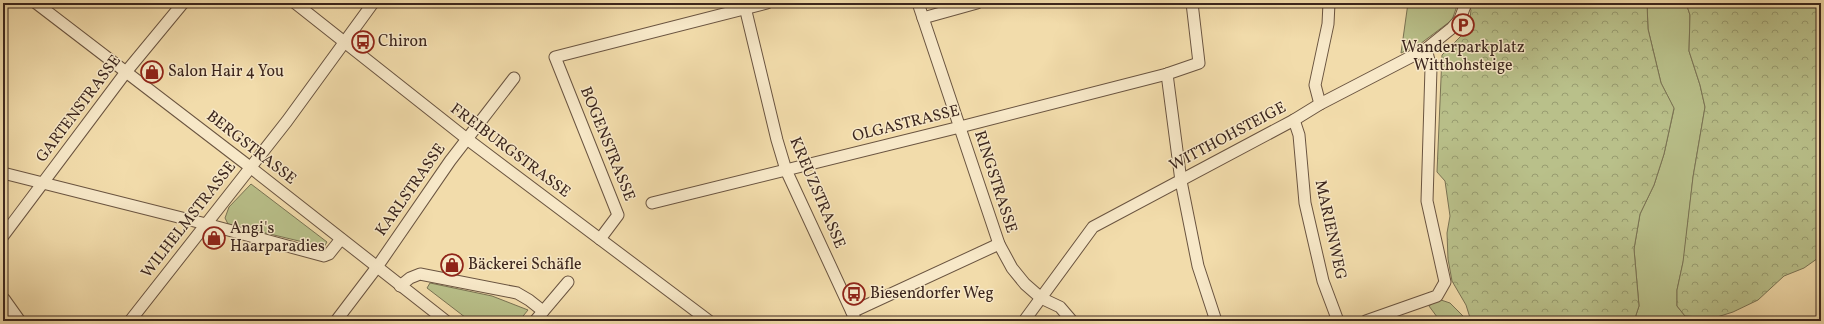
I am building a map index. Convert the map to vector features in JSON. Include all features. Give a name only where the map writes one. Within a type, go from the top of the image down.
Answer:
[{"type":"street","name":"BERGSTRASSE","points":[[36,3],[250,167],[446,321]]},
{"type":"street","name":"GARTENSTRASSE","points":[[3,236],[126,72],[183,3]]},
{"type":"street","name":"FREIBURGSTRASSE","points":[[295,3],[467,139],[709,321]]},
{"type":"street","name":"WILHELMSTRASSE","points":[[130,321],[287,121],[372,3]]},
{"type":"street","points":[[745,6],[768,3]]},
{"type":"street","name":"RINGSTRASSE","points":[[918,3],[998,244],[1012,268],[1025,284],[1041,298],[1060,307],[1072,321]]},
{"type":"street","points":[[923,18],[977,3]]},
{"type":"street","name":"OLGASTRASSE","points":[[652,203],[960,128],[1168,74],[1199,63],[1192,3]]},
{"type":"street","points":[[1320,104],[1315,85],[1328,24],[1329,3]]},
{"type":"street","name":"WITTHOHSTEIGE","points":[[1024,321],[1093,227],[1294,120],[1320,104],[1426,49],[1456,24],[1460,19],[1466,3]]},
{"type":"street","name":"BOGENSTRASSE","points":[[600,239],[618,215],[555,57],[745,6]]},
{"type":"street","name":"KREUZSTRASSE","points":[[745,6],[776,140],[786,170],[854,316]]},
{"type":"street","points":[[1366,321],[1437,296],[1445,282],[1427,201],[1431,68],[1426,49]]},
{"type":"street","points":[[1168,74],[1181,181],[1198,266],[1216,321]]},
{"type":"street","name":"KARLSTRASSE","points":[[336,321],[377,267],[467,139],[514,78]]},
{"type":"street","name":"MARIENWEG","points":[[1294,120],[1299,135],[1305,203],[1323,281],[1338,321]]},
{"type":"street","points":[[3,173],[206,224],[324,256],[330,254],[341,239]]},
{"type":"street","points":[[854,316],[998,244]]},
{"type":"street","points":[[400,286],[410,278],[420,274],[517,293],[530,300],[543,310]]},
{"type":"street","points":[[535,321],[568,282]]},
{"type":"street","points":[[3,300],[18,321]]},
{"type":"green space","points":[[1408,3],[1458,3],[1452,20],[1420,44],[1401,53]]},
{"type":"green space","points":[[1466,3],[1647,3],[1648,29],[1661,83],[1674,108],[1664,154],[1654,185],[1640,214],[1634,249],[1639,306],[1634,321],[1471,321],[1466,305],[1452,281],[1448,259],[1447,233],[1450,216],[1445,181],[1437,172],[1442,55],[1469,28],[1471,10]]},
{"type":"green space","points":[[1647,3],[1686,3],[1690,15],[1689,51],[1700,85],[1705,107],[1693,177],[1684,258],[1677,290],[1677,306],[1685,316],[1672,321],[1634,321],[1639,306],[1634,249],[1640,214],[1654,185],[1664,154],[1674,109],[1661,83],[1648,29]]},
{"type":"green space","points":[[1686,3],[1821,3],[1821,256],[1804,268],[1784,276],[1758,300],[1733,312],[1714,318],[1685,316],[1677,306],[1677,290],[1683,262],[1693,177],[1705,107],[1700,85],[1689,51],[1690,15]]},
{"type":"green space","points":[[251,184],[327,242],[324,247],[228,224],[225,218],[229,207]]},
{"type":"green space","points":[[430,283],[492,296],[528,310],[519,321],[470,321],[427,288]]},
{"type":"green space","points":[[1438,299],[1450,303],[1468,321],[1440,321],[1429,306]]},
{"type":"place","name":"Wanderparkplatz Witthohsteige","points":[[1463,25]]},
{"type":"place","name":"Chiron","points":[[363,42]]},
{"type":"place","name":"Salon Hair 4 You","points":[[152,72]]},
{"type":"place","name":"Angi's Haarparadies","points":[[214,238]]},
{"type":"place","name":"Bäckerei Schäfle","points":[[452,265]]},
{"type":"place","name":"Biesendorfer Weg","points":[[854,294]]}]
